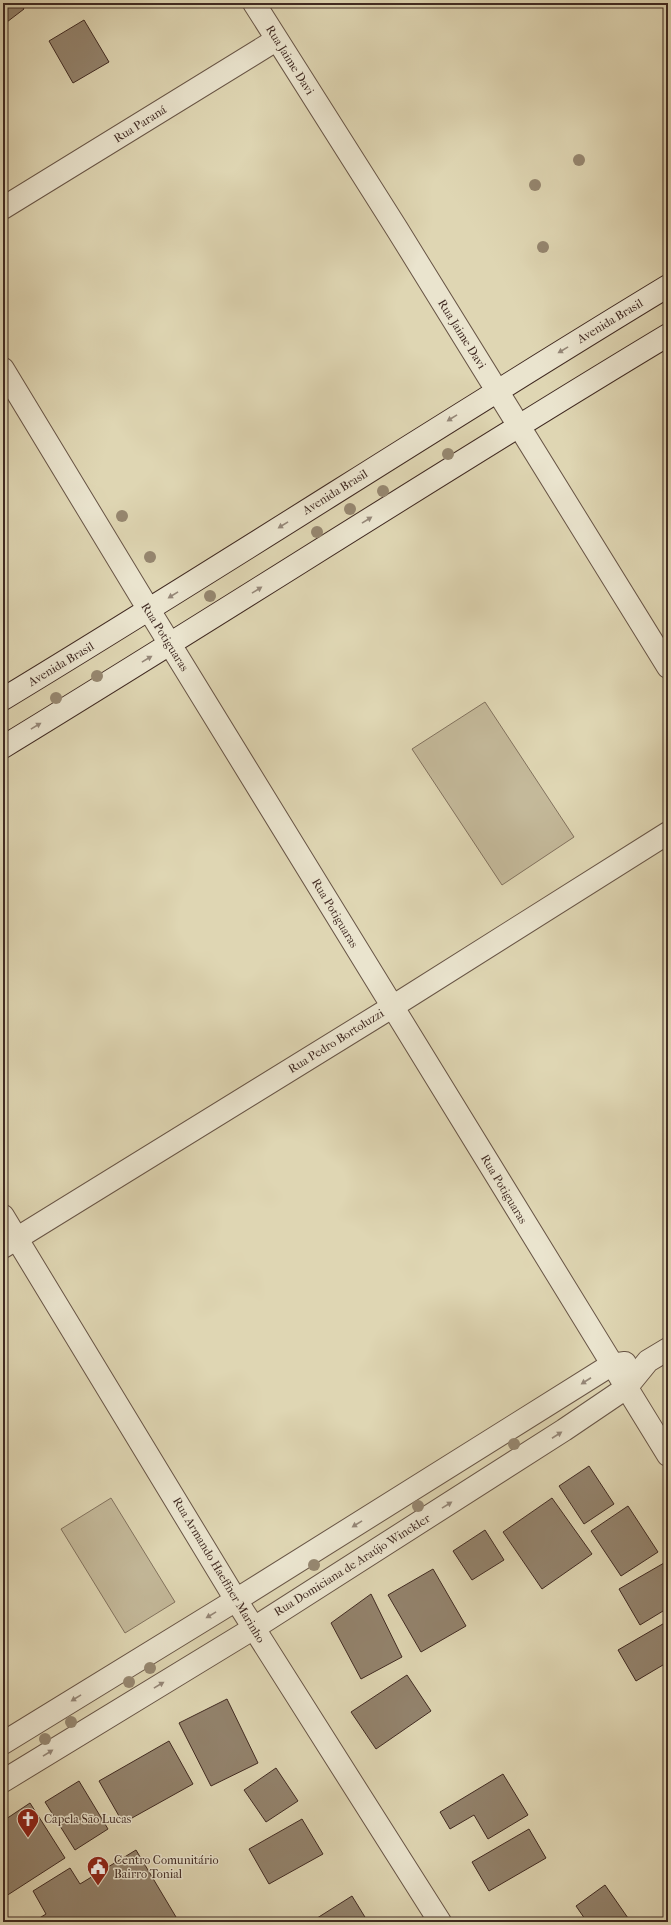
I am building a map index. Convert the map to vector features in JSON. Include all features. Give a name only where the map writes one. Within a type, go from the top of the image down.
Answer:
[{"type":"street","name":"Rua Jaime Davi","points":[[254,3],[519,425],[668,667]]},
{"type":"street","name":"Rua Paraná","points":[[3,208],[276,40]]},
{"type":"street","name":"Avenida Brasil","points":[[3,698],[149,610],[497,390],[668,286]]},
{"type":"street","points":[[3,746],[171,644],[519,425],[668,335]]},
{"type":"street","name":"Rua Potiguaras","points":[[3,370],[392,1007],[668,1455]]},
{"type":"street","name":"Rua Pedro Bortoluzzi","points":[[10,1243],[392,1007],[668,833]]},
{"type":"street","name":"Rua Armando Haeffner Marinho","points":[[3,1216],[10,1243],[440,1922]]},
{"type":"street","name":"Rua Domiciana de Araújo Winckler","points":[[11,1775],[254,1628],[485,1481],[626,1388],[648,1361],[668,1349]]},
{"type":"street","name":"Rua Domiciana de Araújo Winckler","points":[[3,1743],[236,1600],[612,1365],[648,1361]]},
{"type":"street","points":[[469,1455],[485,1481]]},
{"type":"street","points":[[376,1512],[391,1540]]},
{"type":"street","points":[[103,1681],[119,1709]]},
{"type":"street","points":[[3,1743],[11,1775]]},
{"type":"shaded area","points":[[485,702],[574,837],[502,885],[412,749]]},
{"type":"shaded area","points":[[111,1498],[175,1602],[125,1633],[61,1529]]},
{"type":"building","points":[[3,3],[20,3],[24,9],[3,25]]},
{"type":"building","points":[[84,20],[109,62],[73,83],[49,41]]},
{"type":"building","points":[[589,1466],[614,1504],[584,1524],[559,1486]]},
{"type":"building","points":[[552,1498],[592,1554],[542,1589],[503,1532]]},
{"type":"building","points":[[628,1506],[658,1552],[621,1576],[591,1531]]},
{"type":"building","points":[[485,1530],[504,1560],[472,1580],[453,1551]]},
{"type":"building","points":[[664,1563],[668,1571],[668,1608],[640,1625],[619,1589]]},
{"type":"building","points":[[433,1569],[466,1626],[421,1652],[388,1595]]},
{"type":"building","points":[[371,1594],[402,1657],[361,1679],[331,1623]]},
{"type":"building","points":[[668,1621],[668,1662],[636,1681],[618,1650]]},
{"type":"building","points":[[407,1675],[431,1711],[376,1749],[351,1712]]},
{"type":"building","points":[[227,1699],[258,1763],[211,1786],[179,1723]]},
{"type":"building","points":[[169,1741],[193,1784],[123,1823],[99,1781]]},
{"type":"building","points":[[276,1768],[298,1801],[266,1822],[244,1790]]},
{"type":"building","points":[[503,1774],[528,1815],[488,1839],[474,1815],[450,1829],[440,1812]]},
{"type":"building","points":[[79,1781],[108,1829],[75,1850],[45,1802]]},
{"type":"building","name":"Capela São Lucas","points":[[30,1803],[65,1858],[3,1898],[3,1821]]},
{"type":"building","points":[[302,1819],[323,1854],[269,1884],[249,1849]]},
{"type":"building","points":[[529,1829],[546,1858],[489,1891],[472,1862]]},
{"type":"building","name":"Centro Comunitário Bairro Tonial","points":[[136,1850],[179,1922],[33,1922],[46,1914],[33,1891],[70,1868],[80,1884]]},
{"type":"building","points":[[605,1885],[628,1918],[621,1922],[587,1922],[576,1906]]},
{"type":"building","points":[[352,1896],[368,1922],[315,1922],[314,1920]]},
{"type":"place","name":"Capela São Lucas","points":[[28,1838]]},
{"type":"place","name":"Centro Comunitário Bairro Tonial","points":[[98,1886]]}]
